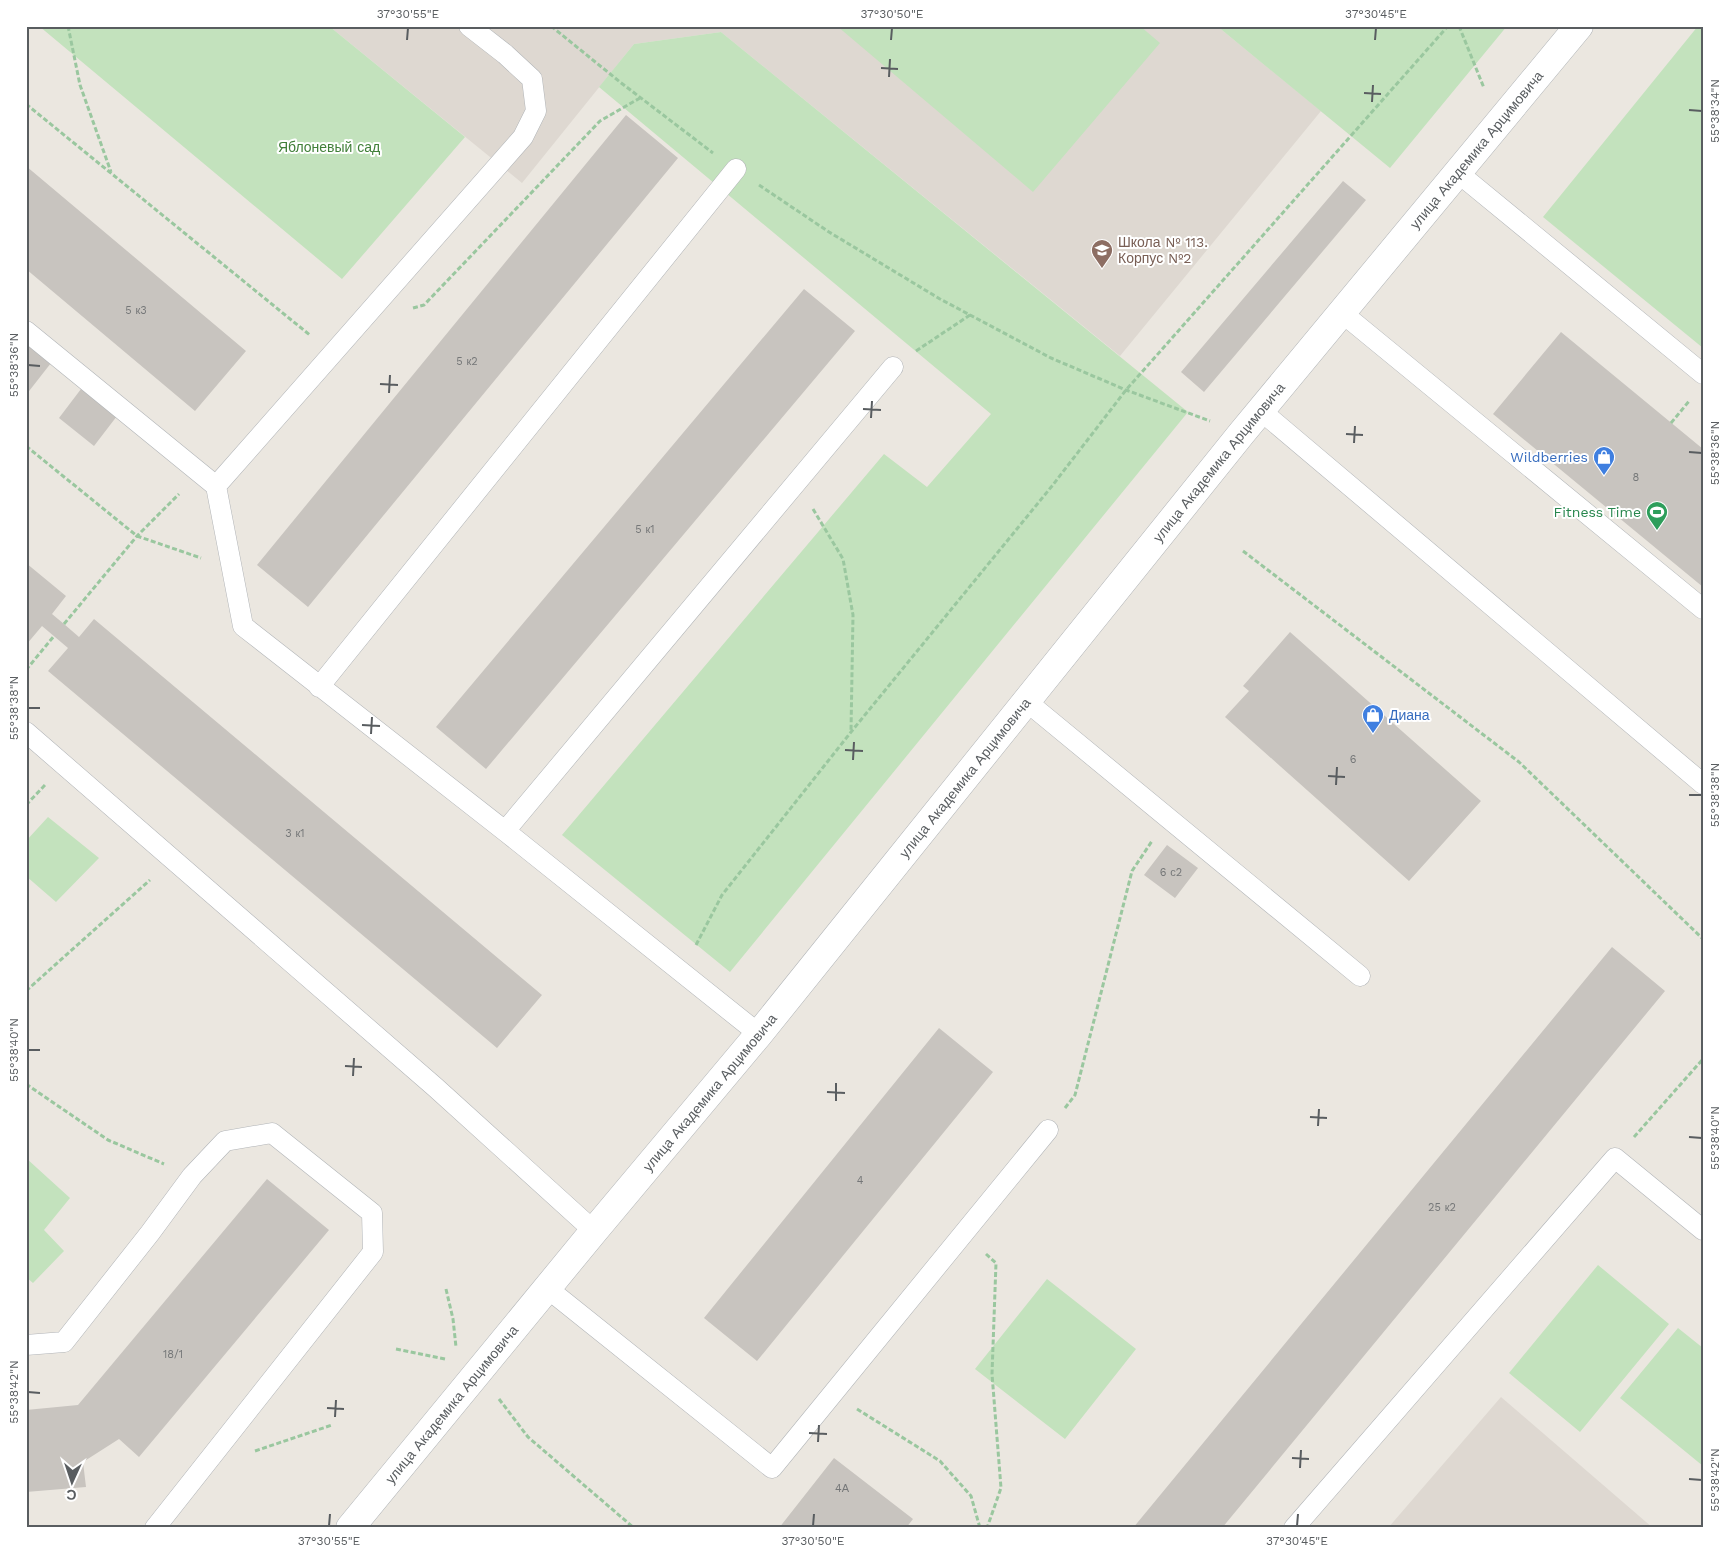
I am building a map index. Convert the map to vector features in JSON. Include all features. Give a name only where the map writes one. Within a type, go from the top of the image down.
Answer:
[{"type":"street","name":"улица Академика Арцимовича","points":[[350,1528],[759,1034],[1240,434],[1579,26]]},
{"type":"lane","points":[[216,486],[523,136],[536,111],[532,79],[505,54],[469,26]]},
{"type":"lane","points":[[319,686],[736,169]]},
{"type":"lane","points":[[1457,172],[1703,374]]},
{"type":"lane","points":[[1341,312],[1703,610]]},
{"type":"lane","points":[[26,331],[216,486],[242,626],[505,831],[759,1034]]},
{"type":"lane","points":[[505,831],[893,367]]},
{"type":"lane","points":[[1260,410],[1703,784]]},
{"type":"lane","points":[[1026,701],[1360,976]]},
{"type":"lane","points":[[26,732],[435,1087],[594,1231]]},
{"type":"lane","points":[[547,1288],[772,1468],[1048,1130]]},
{"type":"lane","points":[[26,1344],[64,1342],[150,1233],[192,1176],[225,1141],[272,1133],[372,1213],[373,1252],[155,1528]]},
{"type":"lane","points":[[1294,1528],[1615,1158],[1703,1230]]},
{"type":"path","points":[[68,26],[80,85],[111,174]]},
{"type":"path","points":[[551,26],[697,142],[829,232],[940,299],[1051,358],[1126,390],[1188,412],[1240,434]]},
{"type":"path","points":[[682,973],[722,895],[851,732],[1052,486],[1126,390],[1448,26]]},
{"type":"path","points":[[1459,26],[1498,125]]},
{"type":"path","points":[[362,320],[424,305],[600,121],[640,98]]},
{"type":"path","points":[[26,104],[332,354]]},
{"type":"path","points":[[893,367],[970,315]]},
{"type":"path","points":[[1671,423],[1692,397]]},
{"type":"path","points":[[26,446],[137,536],[232,569]]},
{"type":"path","points":[[64,624],[137,536],[199,473]]},
{"type":"path","points":[[810,503],[843,559],[853,615],[851,732]]},
{"type":"path","points":[[1243,551],[1518,762],[1703,939]]},
{"type":"path","points":[[26,670],[54,636]]},
{"type":"path","points":[[1048,1130],[1075,1095],[1132,871],[1168,818]]},
{"type":"path","points":[[26,991],[173,859]]},
{"type":"path","points":[[1615,1158],[1703,1059]]},
{"type":"path","points":[[26,1084],[108,1140],[192,1176]]},
{"type":"path","points":[[987,1528],[1001,1488],[992,1374],[996,1263]]},
{"type":"path","points":[[446,1289],[453,1319],[456,1353]]},
{"type":"path","points":[[396,1349],[449,1360]]},
{"type":"path","points":[[494,1392],[528,1438],[634,1528]]},
{"type":"path","points":[[833,1394],[940,1461],[971,1496],[980,1528]]},
{"type":"path","points":[[202,1469],[332,1425]]},
{"type":"shaded area","name":"Школа № 113. Корпус №2","points":[[329,26],[1217,26],[1321,111],[1120,356],[721,32],[634,44],[522,183]]},
{"type":"shaded area","points":[[1501,1397],[1653,1528],[1388,1528]]},
{"type":"green space","name":"Яблоневый сад","points":[[39,26],[329,26],[465,137],[342,279]]},
{"type":"green space","points":[[837,26],[1140,26],[1160,43],[1033,192]]},
{"type":"green space","points":[[1217,26],[1507,26],[1390,168]]},
{"type":"green space","points":[[1698,26],[1703,26],[1703,348],[1543,217]]},
{"type":"green space","points":[[721,32],[1188,412],[730,972],[562,835],[884,454],[927,487],[991,414],[599,87],[634,44]]},
{"type":"green space","points":[[48,817],[99,858],[56,902],[26,876],[26,841]]},
{"type":"green space","points":[[26,1158],[70,1198],[44,1230],[64,1251],[33,1283],[26,1277]]},
{"type":"green space","points":[[1598,1265],[1669,1324],[1580,1432],[1509,1373]]},
{"type":"green space","points":[[1047,1279],[1136,1349],[1065,1439],[975,1369]]},
{"type":"green space","points":[[1678,1328],[1703,1348],[1703,1466],[1620,1398]]},
{"type":"building","points":[[626,115],[678,158],[308,607],[257,565]]},
{"type":"building","points":[[26,166],[246,351],[195,411],[26,269]]},
{"type":"building","points":[[1343,181],[1366,200],[1204,392],[1181,372]]},
{"type":"building","points":[[804,289],[855,331],[486,769],[436,727]]},
{"type":"building","points":[[1561,332],[1703,449],[1703,587],[1493,414]]},
{"type":"building","points":[[26,344],[51,363],[26,395]]},
{"type":"building","points":[[81,389],[117,416],[94,446],[59,418]]},
{"type":"building","points":[[26,563],[66,596],[52,614],[79,637],[94,619],[542,995],[497,1048],[48,671],[68,648],[42,626],[26,645]]},
{"type":"building","points":[[1290,632],[1481,801],[1409,881],[1225,717],[1249,691],[1243,686]]},
{"type":"building","points":[[1167,845],[1198,868],[1175,898],[1144,875]]},
{"type":"building","points":[[1612,947],[1665,991],[1222,1528],[1133,1528]]},
{"type":"building","points":[[939,1028],[993,1072],[757,1361],[704,1318]]},
{"type":"building","points":[[267,1179],[329,1230],[139,1457],[119,1439],[83,1462],[86,1487],[26,1492],[26,1410],[78,1405]]},
{"type":"building","points":[[834,1458],[913,1519],[906,1528],[779,1528]]},
{"type":"place","name":"Школа № 113. Корпус №2","points":[[1102,269]]},
{"type":"place","name":"Wildberries","points":[[1604,476]]},
{"type":"place","name":"Fitness Time","points":[[1657,531]]},
{"type":"place","name":"Диана","points":[[1373,734]]}]
